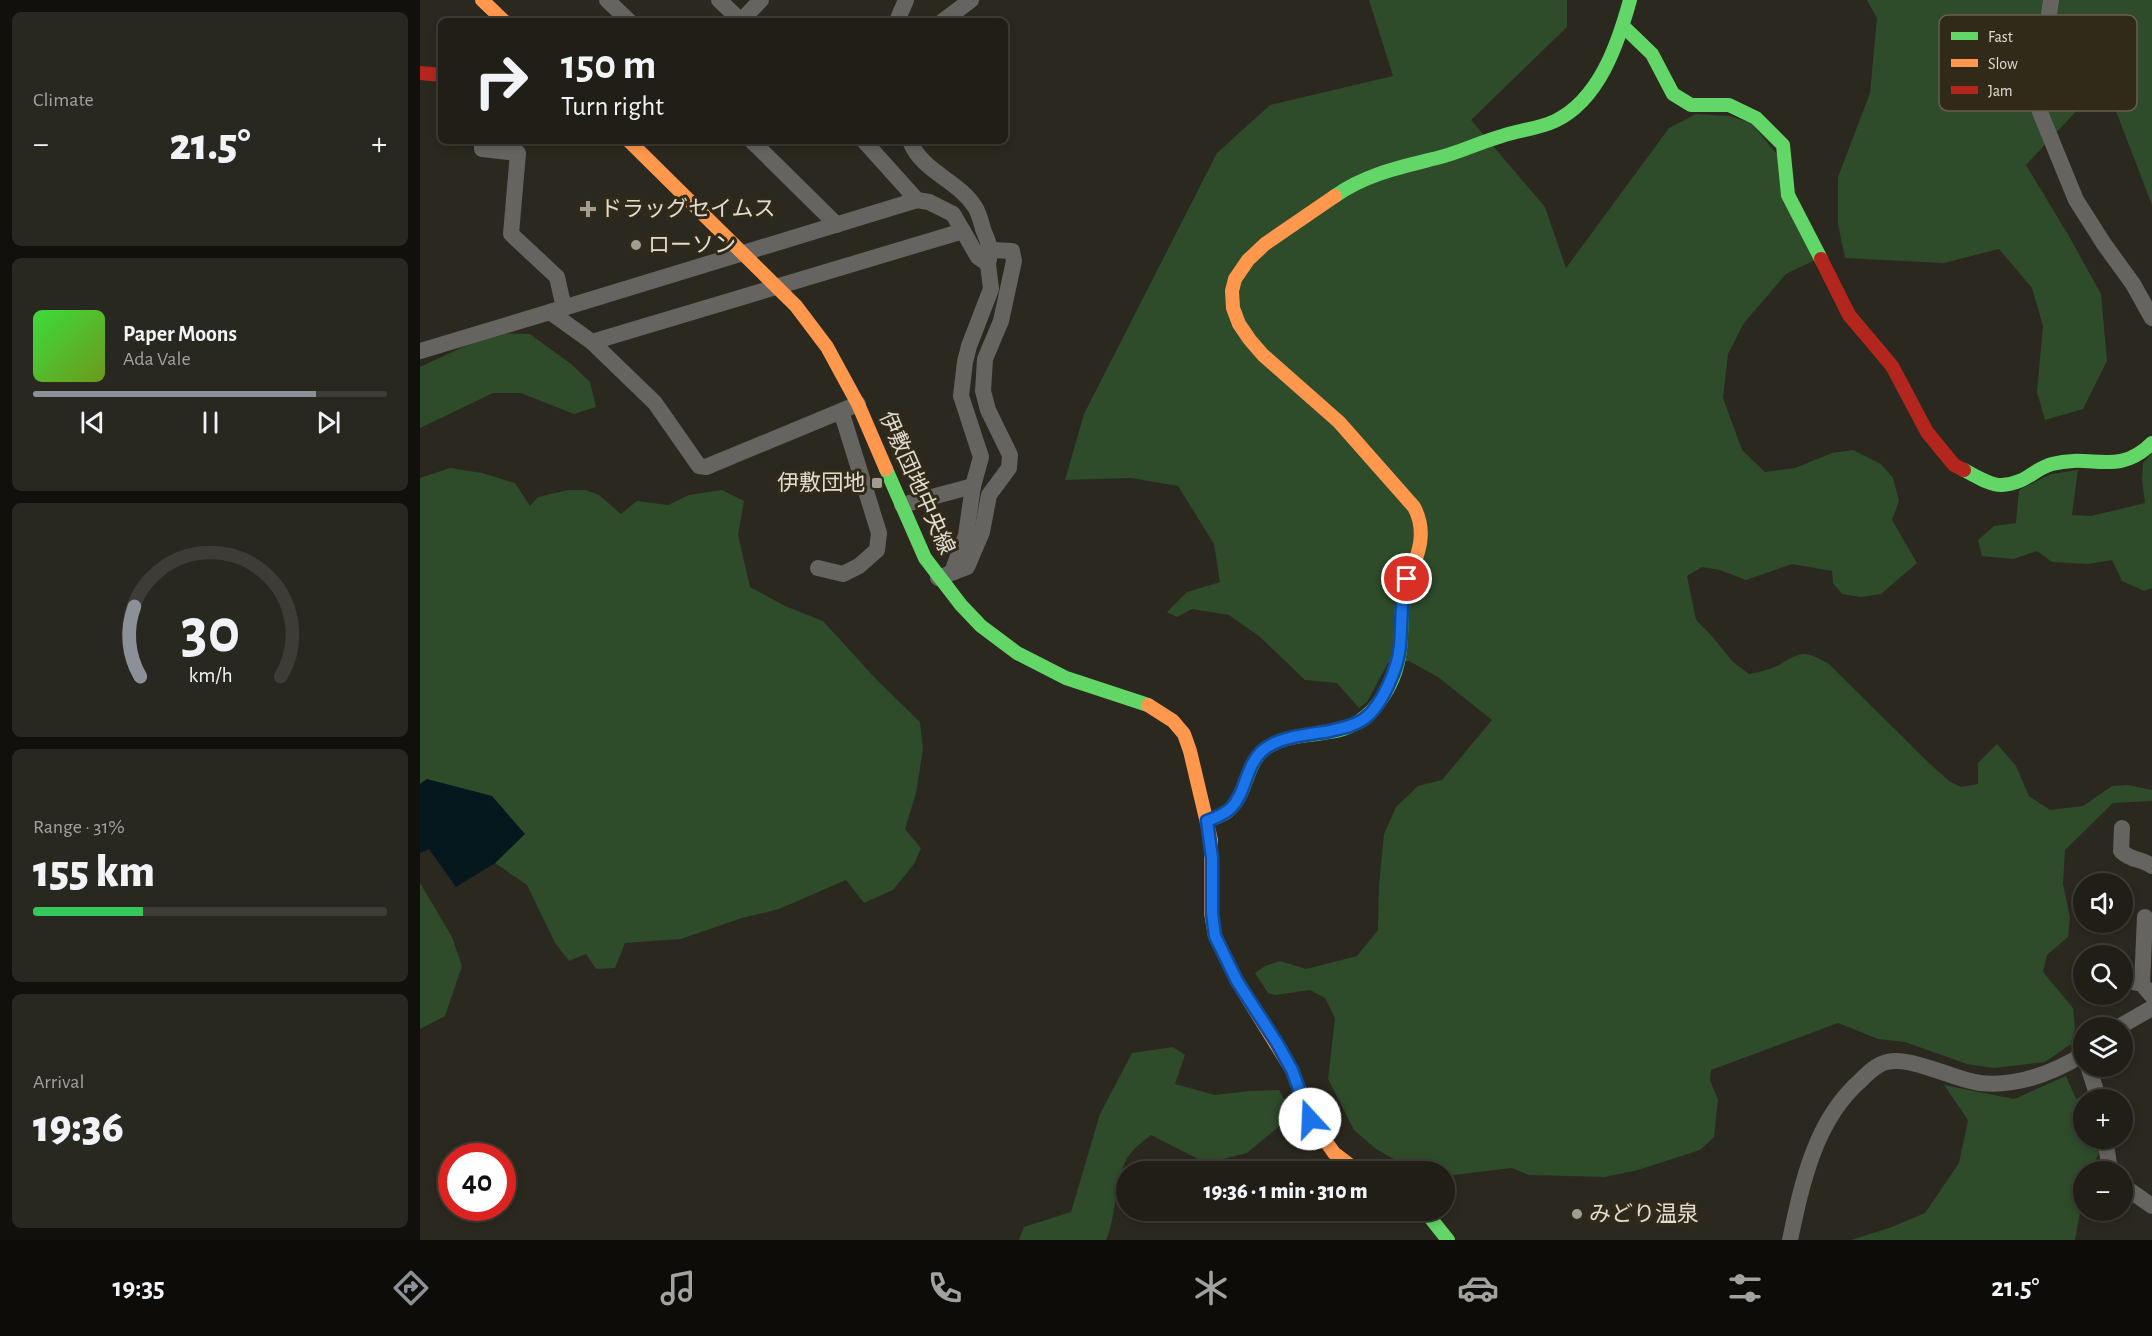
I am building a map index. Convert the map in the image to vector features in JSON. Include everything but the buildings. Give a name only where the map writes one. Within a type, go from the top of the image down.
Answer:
[{"type":"street","points":[[482,0],[501,18]]},
{"type":"street","points":[[607,0],[626,18]]},
{"type":"street","points":[[719,0],[738,18]]},
{"type":"street","points":[[744,18],[761,0]]},
{"type":"street","points":[[898,18],[906,0]]},
{"type":"street","points":[[947,18],[971,0]]},
{"type":"street","points":[[1207,821],[1230,810],[1238,799],[1250,766],[1260,753],[1272,744],[1353,725],[1366,717],[1376,705],[1388,686],[1396,665],[1400,648],[1402,596],[1420,547],[1422,528],[1418,514],[1365,449],[1319,402],[1252,343],[1235,316],[1232,291],[1239,274],[1253,253],[1301,222],[1344,189],[1400,166],[1444,157],[1508,134],[1552,124],[1570,111],[1584,96],[1607,63],[1623,26],[1630,0]]},
{"type":"street","points":[[2049,15],[2050,0]]},
{"type":"street","points":[[1623,26],[1652,54],[1673,94],[1691,105],[1729,105],[1755,118],[1783,145],[1788,195],[1849,315],[1892,366],[1927,432],[1954,465],[2000,486],[2022,482],[2050,464],[2070,461],[2124,462],[2141,454],[2152,443]]},
{"type":"street","points":[[2040,111],[2076,200],[2133,284],[2152,318]]},
{"type":"street","points":[[482,144],[482,149],[518,153],[511,234],[557,277],[557,310],[660,408],[699,466],[706,467],[858,404]]},
{"type":"street","name":"伊敷団地中央線","points":[[632,144],[744,252],[796,306],[827,347],[858,404],[924,558],[945,575],[981,626],[1017,653],[1066,678],[1143,702],[1173,721],[1184,734],[1207,821],[1212,858],[1212,913],[1215,936],[1224,956],[1287,1061],[1310,1119],[1334,1154],[1344,1161]]},
{"type":"street","points":[[755,144],[837,225]]},
{"type":"street","points":[[911,144],[927,166],[960,190],[975,207],[990,257],[991,289],[967,354],[961,396],[981,457],[973,486],[966,535],[945,575]]},
{"type":"street","points":[[875,147],[917,200]]},
{"type":"street","points":[[420,351],[917,200],[929,202],[953,214],[978,257],[990,257],[1012,251],[1014,261],[1001,321],[986,359],[983,391],[988,410],[1010,455],[1009,468],[989,495],[982,532],[967,567],[945,575]]},
{"type":"street","points":[[592,342],[963,231]]},
{"type":"street","points":[[818,568],[843,574],[859,566],[877,550],[879,533],[841,411]]},
{"type":"street","points":[[902,505],[973,486]]},
{"type":"street","points":[[2122,828],[2121,851],[2130,859],[2146,862],[2152,866]]},
{"type":"street","points":[[2133,984],[2147,990],[2145,917]]},
{"type":"street","points":[[2133,1019],[2152,1008]]},
{"type":"street","points":[[1790,1240],[1808,1166],[1830,1115],[1852,1088],[1873,1069],[1886,1062],[1908,1063],[1967,1081],[1997,1083],[2044,1076],[2073,1061]]},
{"type":"street","points":[[2133,1193],[2152,1206]]},
{"type":"street","points":[[1433,1221],[1448,1240]]},
{"type":"green space","points":[[1369,0],[1567,0],[1567,27],[1471,120],[1545,207],[1566,268],[1669,128],[1696,114],[1730,116],[1751,123],[1777,154],[1815,260],[1786,274],[1744,323],[1728,354],[1723,398],[1742,450],[1765,472],[1795,468],[1832,453],[1853,450],[1881,464],[1893,478],[1899,501],[1892,520],[1917,563],[1881,594],[1861,597],[1842,594],[1833,583],[1832,571],[1792,564],[1746,580],[1720,570],[1702,567],[1687,576],[1696,620],[1733,662],[1749,674],[1774,667],[1802,654],[1813,656],[1829,664],[1929,763],[1949,781],[1961,787],[1978,784],[1978,763],[1997,744],[2016,766],[2029,796],[2050,810],[2083,806],[2112,786],[2128,785],[2152,790],[2152,801],[2113,803],[2065,850],[2063,884],[2070,917],[2068,937],[2047,955],[2043,972],[2073,1008],[2073,1036],[2071,1044],[2045,1062],[1994,1068],[1967,1064],[1905,1042],[1878,1039],[1838,1023],[1711,1070],[1710,1080],[1718,1100],[1714,1137],[1700,1150],[1638,1170],[1605,1177],[1529,1175],[1512,1168],[1455,1175],[1455,1161],[1397,1161],[1376,1149],[1354,1130],[1328,1079],[1335,1018],[1325,998],[1310,990],[1276,995],[1268,993],[1255,973],[1265,966],[1280,961],[1306,969],[1357,956],[1378,930],[1379,885],[1384,834],[1396,807],[1418,786],[1442,780],[1492,720],[1438,677],[1409,661],[1388,663],[1367,702],[1359,708],[1337,683],[1305,680],[1260,637],[1229,615],[1192,609],[1177,617],[1167,612],[1187,592],[1220,582],[1214,544],[1178,486],[1131,478],[1065,480],[1084,414],[1217,153],[1270,105],[1393,76]]},
{"type":"green space","points":[[1867,0],[2152,0],[2152,205],[2116,111],[2137,111],[2137,15],[1939,15],[1939,111],[2076,111],[2026,165],[2101,294],[2107,361],[2083,409],[2045,420],[2037,392],[2043,326],[2032,288],[1999,249],[1944,263],[1845,258],[1838,224],[1838,177],[1870,93],[1877,18]]},
{"type":"green space","points":[[493,333],[530,334],[571,364],[590,382],[596,407],[574,414],[521,393],[493,393],[420,428],[420,367]]},
{"type":"green space","points":[[2152,453],[2152,588],[2144,591],[2122,581],[2112,560],[2089,564],[2052,562],[2037,551],[2013,559],[1982,556],[1978,540],[1994,526],[2016,523],[2019,490],[2051,474],[2078,470],[2072,515],[2091,516],[2145,503],[2142,480],[2143,463]]},
{"type":"green space","points":[[450,468],[482,473],[515,483],[530,506],[538,497],[568,490],[586,490],[599,495],[621,514],[637,501],[668,505],[689,495],[722,490],[744,501],[738,535],[750,587],[785,606],[823,621],[876,679],[920,722],[923,749],[916,793],[905,829],[921,848],[914,864],[893,890],[864,903],[846,880],[779,909],[742,918],[681,939],[625,943],[615,968],[596,969],[586,954],[569,961],[555,943],[527,885],[495,863],[524,834],[427,779],[420,784],[420,478]]},
{"type":"green space","points":[[420,883],[452,937],[462,966],[445,1016],[420,1029]]},
{"type":"green space","points":[[1173,1047],[1185,1055],[1175,1084],[1215,1095],[1279,1090],[1293,1115],[1247,1153],[1214,1161],[1202,1161],[1151,1135],[1134,1149],[1126,1161],[1116,1161],[1116,1198],[1106,1240],[1019,1240],[1024,1227],[1071,1212],[1100,1114],[1132,1053]]},
{"type":"green space","points":[[2066,1076],[2073,1092],[2073,1149],[2101,1149],[2095,1161],[2073,1161],[2073,1221],[2078,1221],[2075,1240],[1851,1240],[1892,1227],[1925,1213],[1959,1163],[1968,1120],[1944,1085],[2014,1099]]},
{"type":"shaded area","points":[[427,779],[492,796],[525,834],[495,863],[456,887],[429,849],[420,853],[420,784]]},
{"type":"traffic: fast","points":[[1335,196],[1371,177],[1445,156],[1508,134],[1542,126],[1570,112],[1584,99],[1604,69],[1613,52],[1630,0]]},
{"type":"traffic: fast","points":[[1623,26],[1652,54],[1673,94],[1691,105],[1729,105],[1756,118],[1783,145],[1788,195],[1821,259]]},
{"type":"traffic: fast","points":[[1964,470],[1998,485],[2011,484],[2045,466],[2066,461],[2116,462],[2128,459],[2152,443]]},
{"type":"traffic: fast","points":[[886,469],[925,558],[961,605],[981,626],[1017,653],[1066,678],[1148,705]]},
{"type":"traffic: fast","points":[[1207,821],[1228,811],[1235,804],[1258,755],[1265,749],[1290,738],[1349,727],[1361,720],[1380,701],[1398,663],[1406,586]]},
{"type":"traffic: fast","points":[[1433,1221],[1448,1240]]},
{"type":"traffic: slow","points":[[482,0],[501,18]]},
{"type":"traffic: slow","points":[[632,144],[796,306],[827,347],[858,404],[886,469]]},
{"type":"traffic: slow","points":[[1335,196],[1265,244],[1248,260],[1235,279],[1232,291],[1233,308],[1239,324],[1263,355],[1339,422],[1414,507],[1421,537],[1417,557],[1406,586]]},
{"type":"traffic: slow","points":[[1148,705],[1173,721],[1184,734],[1190,751],[1211,840],[1211,913],[1215,936],[1237,981],[1292,1070],[1310,1119],[1334,1153],[1345,1161]]},
{"type":"traffic: jam","points":[[420,73],[438,75]]},
{"type":"traffic: jam","points":[[1821,259],[1849,315],[1892,366],[1927,432],[1954,465],[1964,470]]},
{"type":"place","name":"ドラッグセイムス","points":[[588,209]]},
{"type":"place","name":"ローソン","points":[[636,245]]},
{"type":"place","name":"伊敷団地","points":[[877,483]]},
{"type":"place","name":"みどり温泉","points":[[1577,1214]]},
{"type":"route","points":[[1310,1119],[1292,1070],[1237,981],[1215,936],[1212,913],[1211,840],[1207,821],[1230,810],[1238,799],[1250,766],[1260,753],[1272,744],[1353,725],[1366,717],[1376,705],[1388,686],[1396,665],[1400,648],[1402,596],[1407,579]]}]
